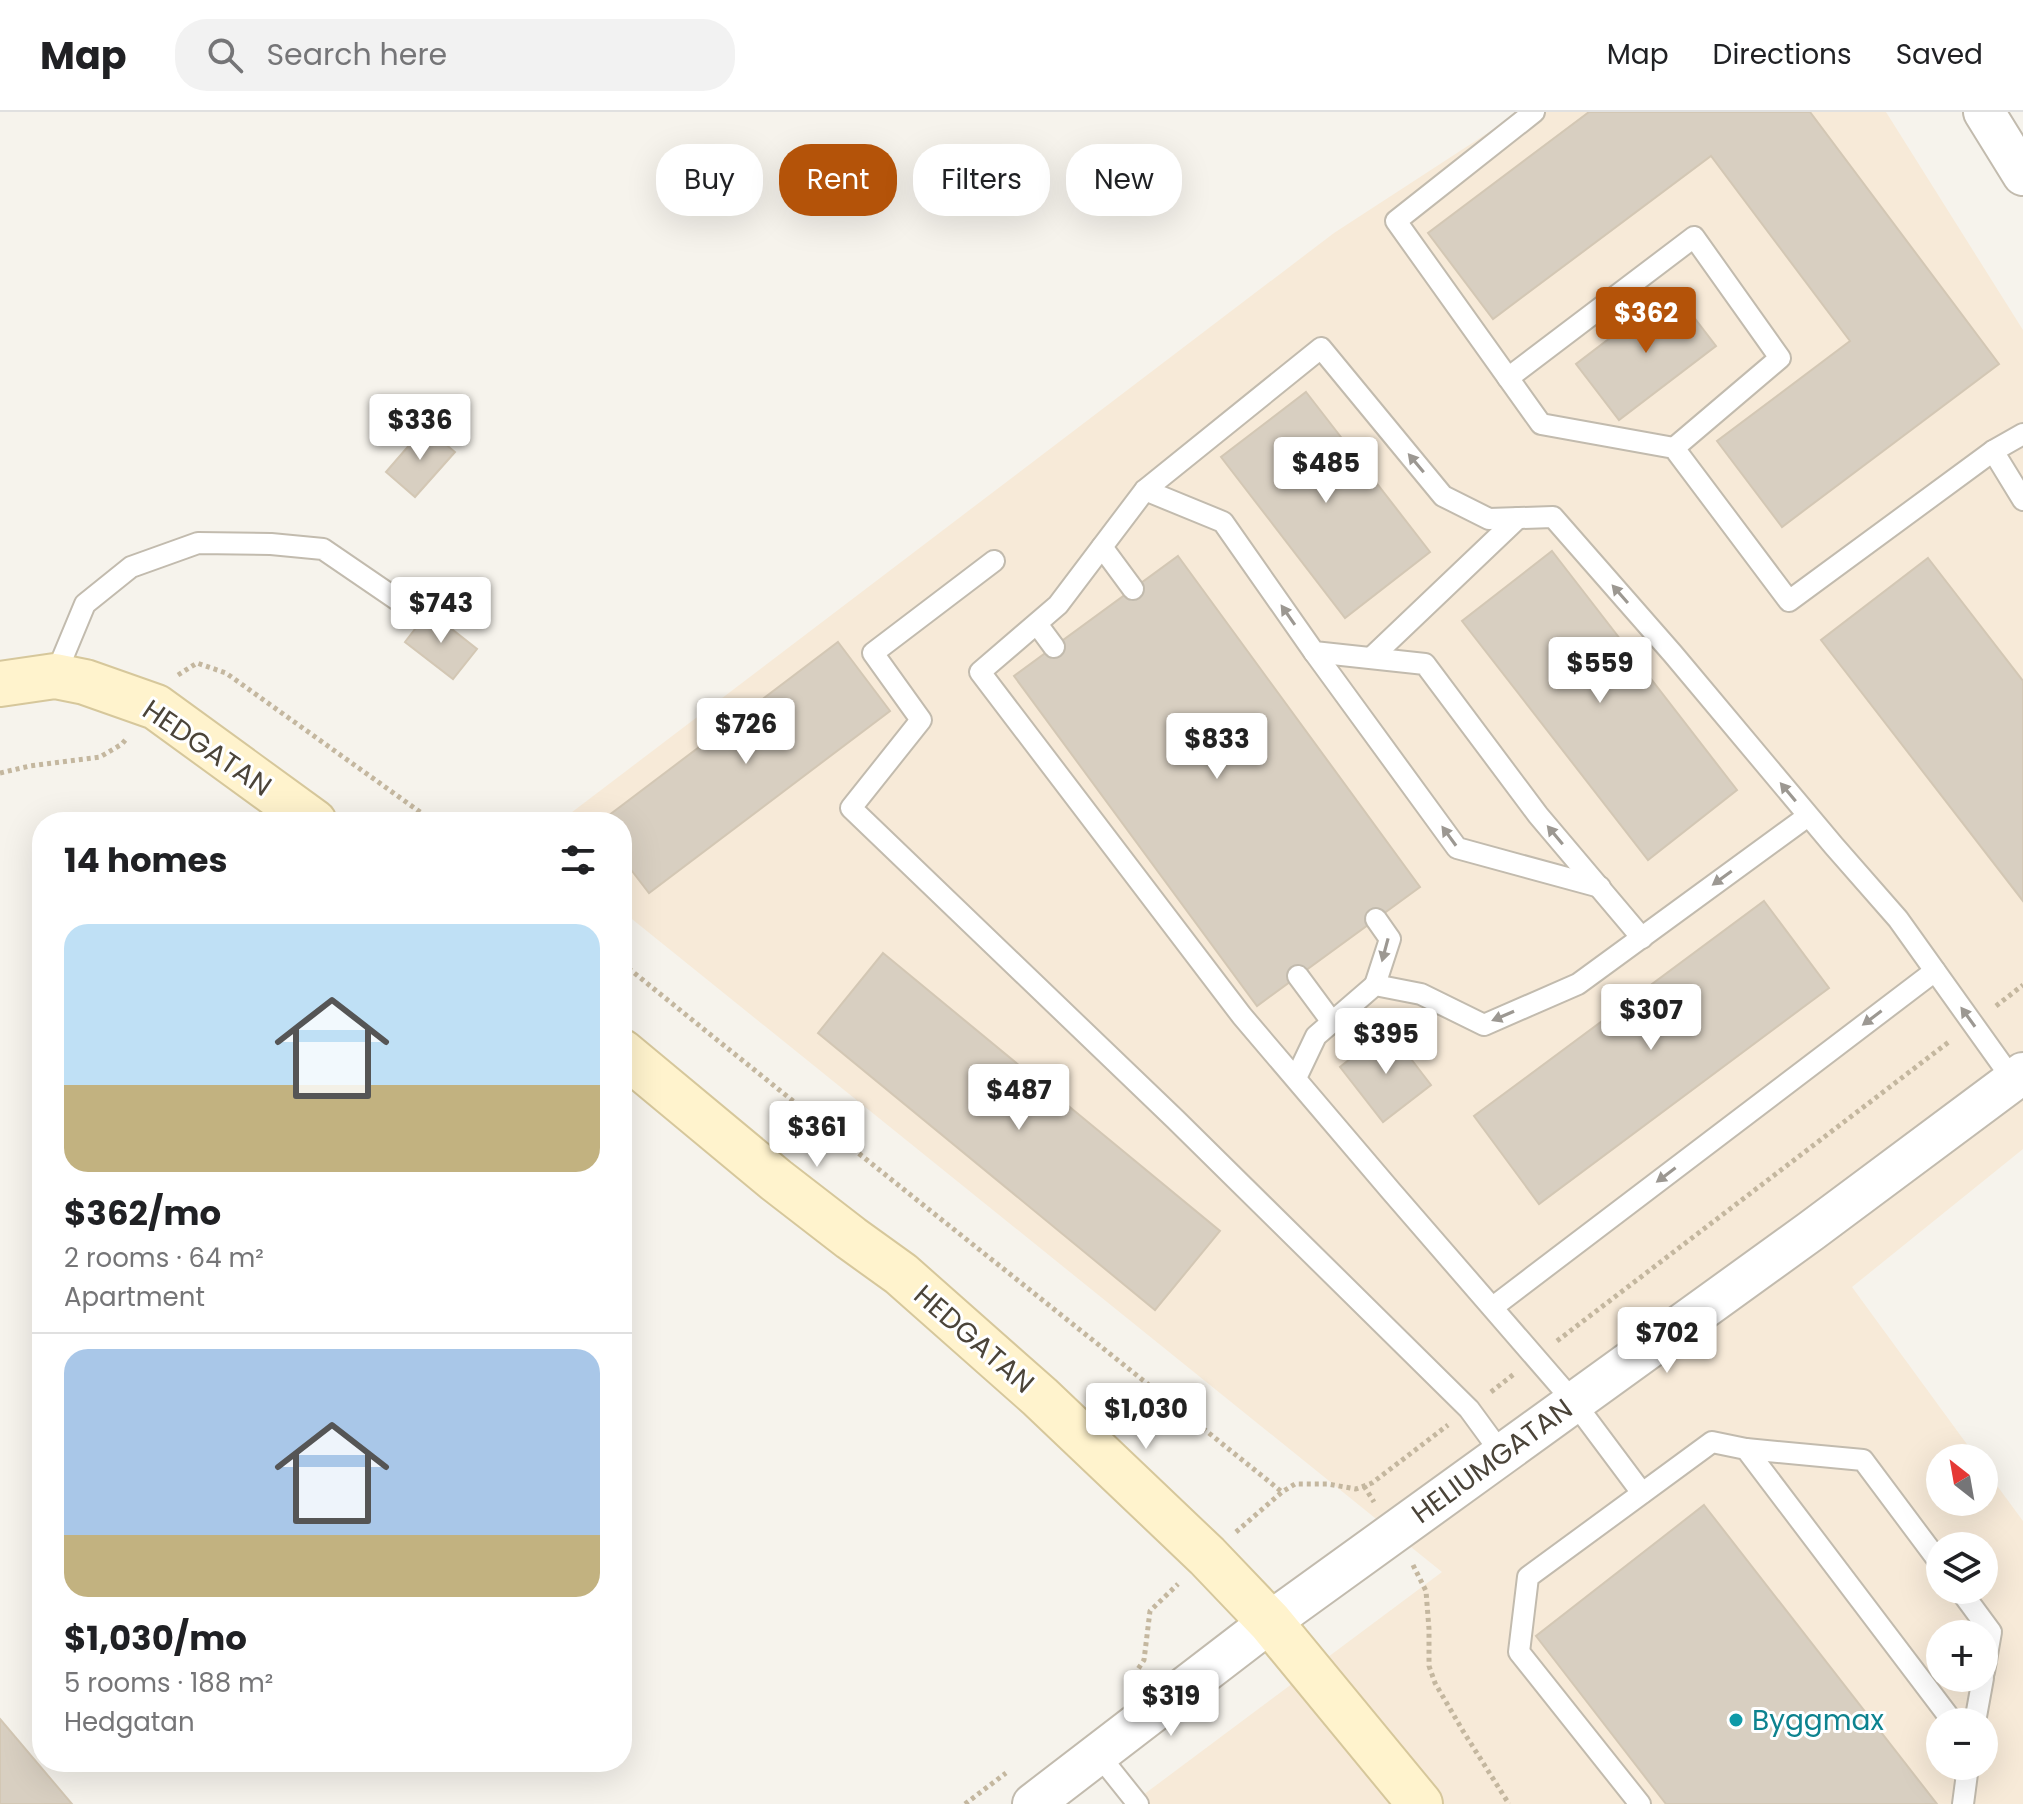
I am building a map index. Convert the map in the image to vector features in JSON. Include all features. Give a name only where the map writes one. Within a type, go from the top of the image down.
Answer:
[{"type":"street","points":[[1984,112],[2023,175]]},
{"type":"street","name":"HEDGATAN","points":[[0,684],[55,676],[85,682],[156,707],[300,812]]},
{"type":"street","name":"HEDGATAN","points":[[632,1060],[776,1180],[901,1274],[1040,1397],[1207,1556],[1270,1622],[1420,1804]]},
{"type":"street","name":"HELIUMGATAN","points":[[1033,1804],[1270,1622],[1811,1231],[2018,1077]]},
{"type":"lane","points":[[1534,112],[1396,221],[1541,424],[1674,448],[1789,601],[1993,451],[2023,434]]},
{"type":"lane","points":[[1508,378],[1694,237],[1780,358],[1674,448]]},
{"type":"lane","points":[[1642,1493],[1574,1402],[1242,1016],[980,672],[1058,605],[1145,490],[1321,348],[1443,496],[1489,519],[1553,517],[1898,919],[1972,1024],[2018,1077]]},
{"type":"lane","points":[[1993,451],[2023,500]]},
{"type":"lane","points":[[1145,490],[1223,522],[1457,848],[1600,887]]},
{"type":"lane","points":[[1372,657],[1518,518]]},
{"type":"lane","points":[[55,676],[85,604],[131,567],[198,543],[271,544],[323,549],[402,603]]},
{"type":"lane","points":[[1102,547],[1133,589]]},
{"type":"lane","points":[[994,561],[873,653],[921,720],[851,808],[1186,1130],[1469,1409],[1502,1454]]},
{"type":"lane","points":[[1037,624],[1054,647]]},
{"type":"lane","points":[[1314,652],[1425,664],[1538,815],[1642,938]]},
{"type":"lane","points":[[1375,985],[1421,994],[1484,1025],[1578,984],[1808,816]]},
{"type":"lane","points":[[1296,1078],[1316,1036],[1375,985],[1390,939],[1376,919]]},
{"type":"lane","points":[[1493,1307],[1935,971]]},
{"type":"lane","points":[[1298,976],[1332,1022]]},
{"type":"lane","points":[[1640,1804],[1519,1652],[1528,1577],[1712,1442],[1746,1449],[1863,1460],[1926,1544]]},
{"type":"lane","points":[[1746,1449],[1942,1708]]},
{"type":"lane","points":[[1098,1754],[1138,1804]]},
{"type":"lane","points":[[1963,1804],[1966,1780]]},
{"type":"path","points":[[632,971],[1282,1492]]},
{"type":"path","points":[[1132,1677],[1144,1660],[1150,1611],[1207,1556],[1282,1492],[1295,1484],[1328,1484],[1356,1489],[1372,1483],[2023,985]]},
{"type":"path","points":[[1364,1486],[1426,1591],[1429,1666],[1435,1683],[1509,1804]]},
{"type":"path","points":[[965,1804],[1013,1768]]},
{"type":"shaded area","points":[[1520,112],[1886,112],[2023,330],[2023,1149],[1852,1287],[1967,1444],[1926,1444],[1926,1516],[1998,1516],[1998,1487],[2023,1521],[2023,1804],[1131,1804],[1442,1572],[632,919],[632,812],[572,812],[1334,233]]},
{"type":"building","points":[[1589,112],[1810,112],[1999,364],[1782,527],[1717,441],[1850,341],[1711,156],[1493,319],[1428,233]]},
{"type":"building","points":[[1673,290],[1716,346],[1619,420],[1576,364]]},
{"type":"building","points":[[1306,392],[1430,552],[1345,618],[1221,457]]},
{"type":"building","points":[[425,427],[455,452],[415,497],[386,472]]},
{"type":"building","points":[[1552,551],[1737,790],[1648,860],[1462,621]]},
{"type":"building","points":[[1178,556],[1420,887],[1257,1006],[1014,676]]},
{"type":"building","points":[[1928,558],[2023,681],[2023,901],[1821,640]]},
{"type":"building","points":[[429,611],[477,649],[453,679],[405,642]]},
{"type":"building","points":[[838,642],[890,711],[649,893],[632,871],[632,812],[613,812]]},
{"type":"building","points":[[1764,901],[1829,988],[1539,1204],[1474,1116]]},
{"type":"building","points":[[883,953],[1220,1231],[1155,1310],[818,1033]]},
{"type":"building","points":[[1388,1029],[1431,1085],[1383,1122],[1340,1067]]},
{"type":"building","name":"Byggmax","points":[[1704,1505],[1937,1804],[1666,1804],[1536,1636]]},
{"type":"building","points":[[0,1719],[32,1757],[32,1772],[45,1772],[72,1804],[0,1804]]},
{"type":"place","name":"Byggmax","points":[[1736,1720]]}]
